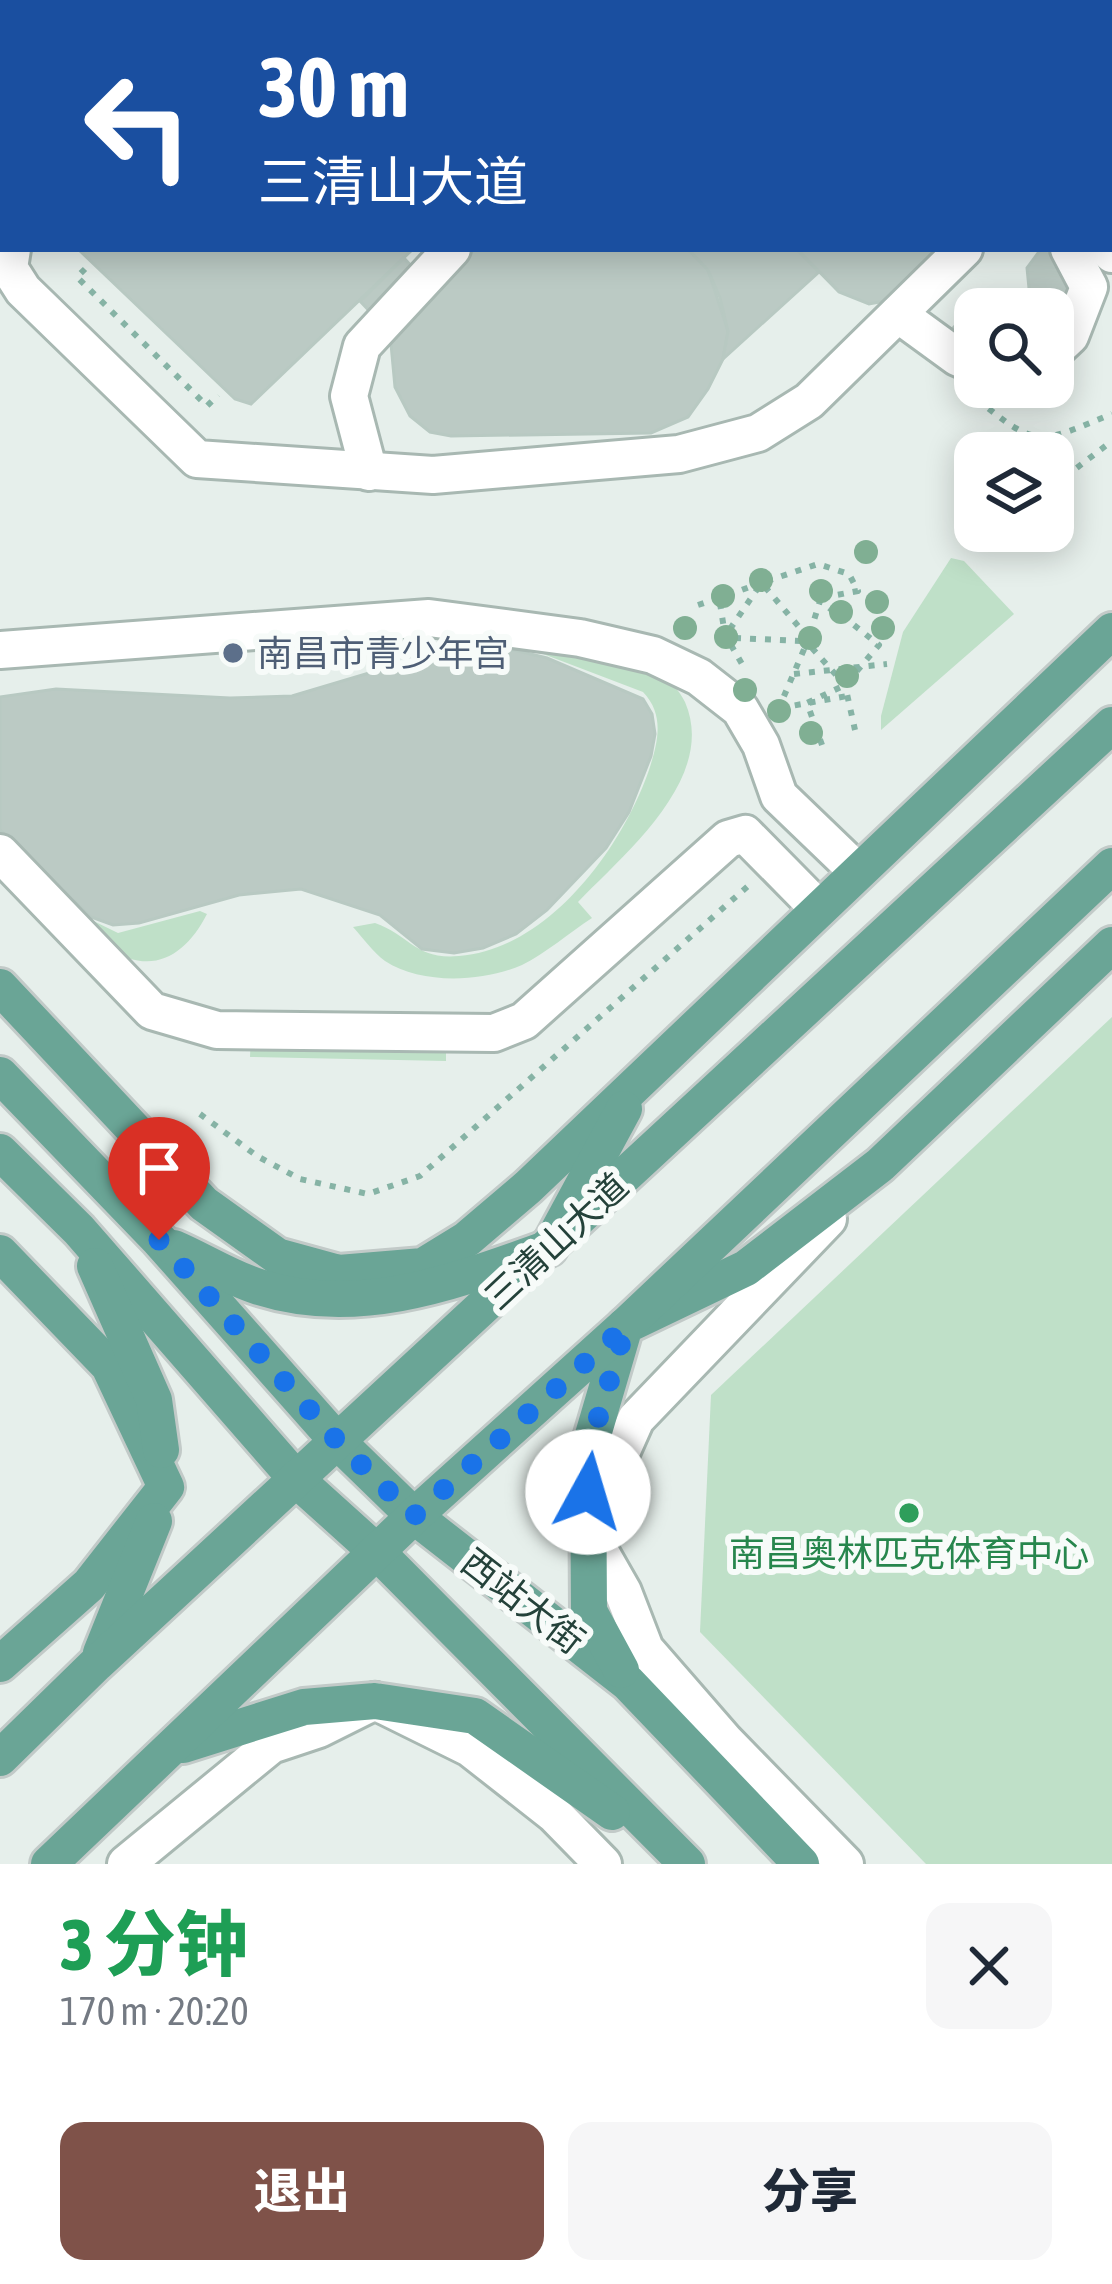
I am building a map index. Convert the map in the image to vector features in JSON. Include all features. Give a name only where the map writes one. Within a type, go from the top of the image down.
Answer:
[{"type":"main road","points":[[0,987],[204,1204],[277,1256],[339,1274],[423,1266],[467,1239],[529,1186],[1112,631]]},
{"type":"main road","name":"三清山大道","points":[[0,1757],[1112,725]]},
{"type":"main road","points":[[49,1864],[414,1516],[626,1326],[1112,866]]},
{"type":"main road","points":[[628,1684],[589,1611],[587,1528],[588,1452],[626,1326],[746,1268],[880,1165],[1112,945]]},
{"type":"main road","points":[[159,1240],[260,1287],[347,1301],[439,1288],[549,1248],[643,1074]]},
{"type":"main road","name":"西站大街","points":[[0,1075],[159,1240],[339,1443],[414,1516],[628,1684],[801,1864]]},
{"type":"main road","name":"西站大街","points":[[0,1152],[79,1230],[298,1480],[378,1553],[686,1864]]},
{"type":"main road","points":[[79,1230],[154,1400],[166,1487],[96,1664]]},
{"type":"main road","points":[[0,1253],[109,1366],[166,1487]]},
{"type":"main road","points":[[0,1664],[89,1585],[166,1487]]},
{"type":"main road","points":[[174,1748],[304,1707],[375,1701],[476,1716],[686,1864]]},
{"type":"main road","points":[[89,1864],[117,1802]]},
{"type":"street","points":[[12,252],[9,268],[23,290],[197,460],[433,475],[680,454],[758,433],[809,401],[961,252]]},
{"type":"street","points":[[369,472],[349,396],[362,346],[449,252]]},
{"type":"street","points":[[1071,252],[1089,286],[1074,325]]},
{"type":"street","points":[[898,314],[954,355]]},
{"type":"street","points":[[0,650],[429,618],[580,638],[653,655],[700,676],[740,709],[761,746],[779,796],[857,871]]},
{"type":"street","points":[[0,853],[152,1011],[217,1030],[494,1033],[524,1021],[728,839],[745,834],[818,908]]},
{"type":"street","points":[[845,1864],[725,1741],[645,1649],[623,1592],[587,1528],[637,1419],[880,1165]]},
{"type":"street","points":[[126,1864],[271,1745],[319,1729],[375,1701],[470,1748],[554,1814],[603,1864]]},
{"type":"path","points":[[85,269],[77,277],[207,406],[218,395]]},
{"type":"path","points":[[996,408],[1016,432]]},
{"type":"path","points":[[1063,432],[1112,414]]},
{"type":"path","points":[[1074,469],[1112,441]]},
{"type":"path","points":[[753,682],[727,629],[718,601],[721,591],[728,595],[818,564],[849,574],[858,591],[823,599]]},
{"type":"path","points":[[761,585],[719,640],[807,641]]},
{"type":"path","points":[[761,585],[845,686],[855,730]]},
{"type":"path","points":[[807,703],[845,686],[879,645],[845,618],[848,613],[843,606],[834,611],[823,599]]},
{"type":"path","points":[[764,700],[774,718],[823,599]]},
{"type":"path","points":[[698,605],[718,601]]},
{"type":"path","points":[[794,674],[887,664]]},
{"type":"path","points":[[779,708],[848,696]]},
{"type":"path","points":[[807,703],[822,746]]},
{"type":"path","points":[[200,1114],[257,1156],[300,1180],[368,1194],[420,1176],[773,863]]},
{"type":"green space","points":[[951,558],[964,561],[1014,614],[881,730],[903,632]]},
{"type":"green space","points":[[517,644],[623,661],[663,676],[685,702],[692,730],[689,759],[678,786],[641,838],[578,902],[592,918],[540,955],[506,971],[452,978],[400,969],[381,957],[353,927],[375,923],[422,950],[444,956],[492,949],[523,935],[552,915],[601,861],[621,831],[649,770],[657,719],[643,692]]},
{"type":"green space","points":[[200,911],[207,914],[189,941],[166,958],[153,961],[139,961],[107,947],[75,912],[118,933]]},
{"type":"green space","name":"南昌奥林匹克体育中心","points":[[1112,1017],[1112,1864],[926,1864],[700,1632],[711,1395]]},
{"type":"green space","points":[[251,1032],[446,1037],[446,1061],[250,1057]]},
{"type":"building","points":[[81,252],[410,252],[251,404],[235,399]]},
{"type":"building","points":[[472,252],[691,252],[708,270],[728,331],[723,359],[688,417],[651,433],[451,436],[430,432],[410,416],[395,387],[390,333]]},
{"type":"building","points":[[691,252],[800,252],[819,272],[723,359],[728,331],[708,270]]},
{"type":"building","points":[[800,252],[939,252],[890,300],[869,304],[839,292]]},
{"type":"building","points":[[1039,252],[1062,252],[1072,288],[1029,288],[1027,268]]},
{"type":"building","points":[[404,258],[433,290],[390,333],[360,301]]},
{"type":"building","points":[[514,650],[547,658],[643,699],[652,714],[655,734],[629,812],[606,848],[547,910],[516,934],[483,948],[454,953],[422,949],[380,915],[301,889],[239,895],[139,923],[113,925],[91,917],[0,830],[0,697],[56,689],[230,698],[292,696],[426,656]]},
{"type":"place","name":"南昌市青少年宫","points":[[233,653]]},
{"type":"place","name":"南昌奥林匹克体育中心","points":[[909,1513]]},
{"type":"route","points":[[159,1240],[339,1443],[414,1516],[626,1326],[588,1452],[588,1492]]}]
